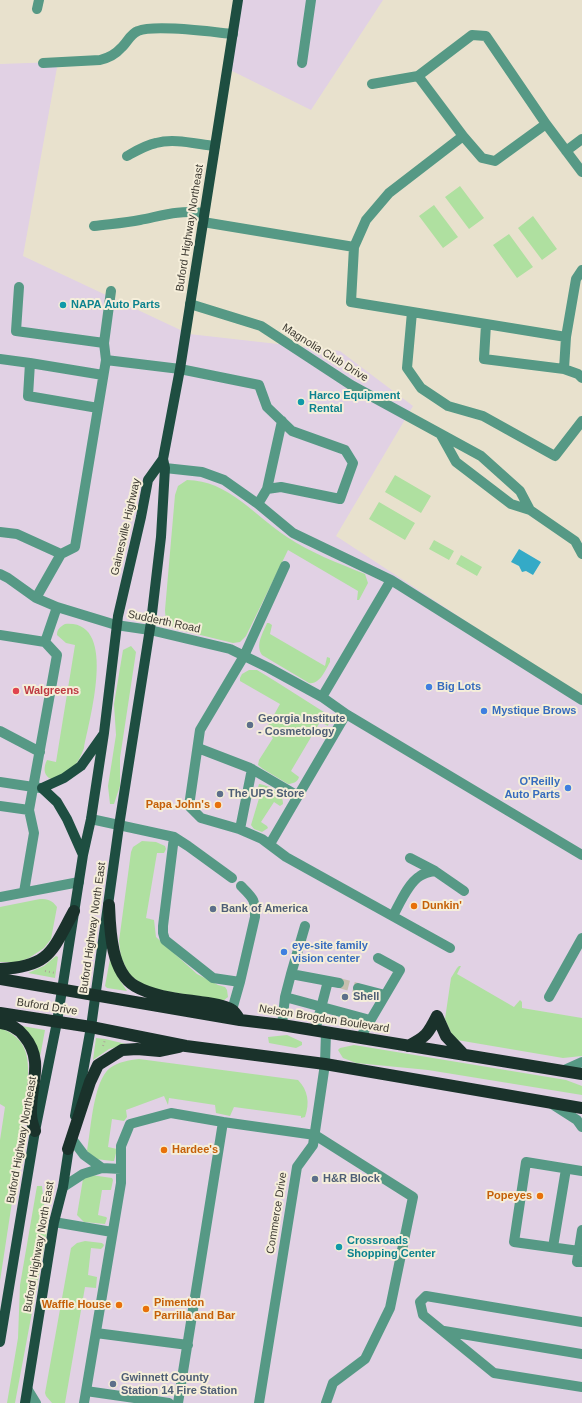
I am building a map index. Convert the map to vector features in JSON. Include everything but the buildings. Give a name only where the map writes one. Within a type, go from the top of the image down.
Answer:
[{"type":"highway","points":[[109,905],[110,930],[113,949],[119,968],[134,986],[155,994],[212,1004],[232,1010],[240,1020]]},
{"type":"highway","points":[[0,969],[22,967],[38,962],[46,957],[53,949],[74,911]]},
{"type":"highway","name":"Buford Drive","points":[[0,979],[63,990]]},
{"type":"highway","name":"Nelson Brogdon Boulevard","points":[[63,990],[240,1020],[282,1025],[582,1074]]},
{"type":"highway","name":"Buford Drive","points":[[0,1013],[91,1027]]},
{"type":"highway","points":[[408,1046],[428,1034],[437,1016],[446,1036],[464,1055]]},
{"type":"highway","points":[[0,1023],[9,1024],[21,1032],[30,1044],[35,1062],[31,1114],[35,1131]]},
{"type":"highway","points":[[91,1027],[186,1046],[324,1064],[582,1108]]},
{"type":"highway","points":[[70,1144],[90,1082],[98,1065],[122,1050],[137,1049],[160,1051],[186,1046]]},
{"type":"main road","name":"Buford Highway Northeast","points":[[164,463],[238,0]]},
{"type":"main road","name":"Gainesville Highway","points":[[116,625],[148,480],[164,463]]},
{"type":"main road","points":[[151,626],[161,537],[164,463]]},
{"type":"main road","name":"Buford Highway North East","points":[[63,990],[74,911],[83,855],[91,820],[104,733],[116,625]]},
{"type":"main road","name":"Buford Highway North East","points":[[25,1403],[54,1222],[62,1187],[91,1027],[119,826],[151,626]]},
{"type":"main road","points":[[37,787],[64,778],[81,766],[104,733]]},
{"type":"main road","points":[[37,787],[58,802],[68,819],[83,855]]},
{"type":"main road","name":"Buford Highway Northeast","points":[[0,1342],[35,1131],[63,990]]},
{"type":"street","points":[[302,63],[311,0]]},
{"type":"street","points":[[43,64],[100,60],[108,57],[121,48],[133,34],[141,30],[172,29],[233,34]]},
{"type":"street","points":[[372,84],[418,76],[472,35],[486,36],[546,124],[582,172]]},
{"type":"street","points":[[418,76],[463,136],[482,158],[495,161],[546,124]]},
{"type":"street","points":[[463,136],[389,193],[366,220],[354,247],[351,302],[566,337]]},
{"type":"street","points":[[566,151],[582,139]]},
{"type":"street","points":[[127,156],[148,146],[162,142],[175,141],[215,146]]},
{"type":"street","points":[[94,226],[188,211],[204,218],[354,247]]},
{"type":"street","points":[[564,369],[566,337],[576,279],[582,270]]},
{"type":"street","points":[[19,287],[16,331],[104,343]]},
{"type":"street","points":[[36,598],[61,554],[75,547],[106,360],[104,343],[111,291]]},
{"type":"street","name":"Magnolia Club Drive","points":[[190,304],[261,326],[351,385],[418,421],[440,435],[481,456],[520,491],[530,510]]},
{"type":"street","points":[[412,312],[407,368],[421,388],[448,406],[483,416],[555,456],[582,421]]},
{"type":"street","points":[[486,324],[484,359],[564,369],[578,374],[582,378]]},
{"type":"street","points":[[0,359],[103,375]]},
{"type":"street","points":[[106,360],[180,369],[259,385],[267,407],[292,431],[345,450],[353,463],[340,499],[281,487],[267,489]]},
{"type":"street","points":[[30,363],[28,396],[98,408]]},
{"type":"street","points":[[258,504],[267,489],[282,421]]},
{"type":"street","name":"Magnolia Club Drive","points":[[440,435],[456,462],[511,504],[530,510],[575,541],[582,554]]},
{"type":"street","points":[[164,463],[202,472],[224,480],[258,504],[293,533],[391,580],[582,700]]},
{"type":"street","points":[[482,482],[495,468]]},
{"type":"street","points":[[0,532],[17,534],[61,554]]},
{"type":"street","points":[[285,566],[244,656],[200,730],[189,806],[201,818],[240,829],[262,839],[286,857],[450,948]]},
{"type":"street","name":"Sudderth Road","points":[[0,574],[36,598],[56,607],[116,625],[151,626],[230,650],[269,668],[322,697],[346,714],[582,855]]},
{"type":"street","points":[[322,697],[391,580]]},
{"type":"street","points":[[45,642],[56,607]]},
{"type":"street","points":[[0,636],[45,642],[57,655],[40,752],[37,787],[29,810],[34,833],[24,892]]},
{"type":"street","points":[[270,844],[346,714]]},
{"type":"street","points":[[0,731],[40,752]]},
{"type":"street","points":[[198,748],[252,769],[298,796]]},
{"type":"street","points":[[240,829],[252,769]]},
{"type":"street","points":[[0,782],[37,787]]},
{"type":"street","points":[[0,806],[29,810]]},
{"type":"street","points":[[91,820],[174,837],[232,878]]},
{"type":"street","points":[[174,837],[163,926],[165,940],[213,978],[240,982]]},
{"type":"street","points":[[410,858],[464,891]]},
{"type":"street","points":[[393,916],[408,889],[418,877],[425,873],[435,872]]},
{"type":"street","points":[[0,897],[79,882]]},
{"type":"street","points":[[232,1010],[255,917],[254,898],[241,886]]},
{"type":"street","points":[[282,1025],[291,974],[305,926]]},
{"type":"street","points":[[549,997],[582,938]]},
{"type":"street","points":[[360,1038],[400,970],[378,958]]},
{"type":"street","points":[[291,974],[339,983]]},
{"type":"street","name":"Commerce Drive","points":[[259,1403],[297,1166],[314,1145],[324,1064],[320,1031],[320,1007],[328,981]]},
{"type":"street","points":[[358,988],[385,996]]},
{"type":"street","points":[[286,997],[370,1020]]},
{"type":"street","points":[[562,1071],[582,1062]]},
{"type":"street","points":[[549,1102],[577,1120],[582,1127]]},
{"type":"street","points":[[84,1403],[121,1183],[121,1146],[130,1124],[171,1113],[315,1135],[414,1197],[390,1308],[365,1360],[334,1383],[326,1403]]},
{"type":"street","points":[[178,1403],[223,1122]]},
{"type":"street","points":[[70,1144],[102,1168]]},
{"type":"street","points":[[578,1251],[514,1242],[526,1162],[582,1171]]},
{"type":"street","points":[[62,1187],[83,1174],[102,1168],[121,1169]]},
{"type":"street","points":[[553,1248],[566,1169]]},
{"type":"street","points":[[54,1222],[112,1232]]},
{"type":"street","points":[[582,1230],[577,1262],[582,1262]]},
{"type":"street","points":[[582,1322],[426,1296],[420,1302],[423,1315],[494,1373],[582,1387]]},
{"type":"street","points":[[442,1331],[582,1354]]},
{"type":"street","points":[[96,1333],[188,1346]]},
{"type":"street","points":[[28,1390],[36,1403]]},
{"type":"street","points":[[86,1391],[169,1403]]},
{"type":"path","points":[[42,967],[45,971],[56,973]]},
{"type":"path","points":[[99,1046],[103,1046],[106,1051]]},
{"type":"shaded area","points":[[235,0],[383,0],[311,110],[226,68]]},
{"type":"shaded area","points":[[58,62],[23,256],[189,334],[340,351],[413,406],[336,536],[582,697],[582,1403],[0,1403],[0,64]]},
{"type":"green space","points":[[460,186],[484,218],[469,229],[445,197]]},
{"type":"green space","points":[[434,205],[458,237],[443,248],[419,216]]},
{"type":"green space","points":[[533,216],[557,249],[542,260],[518,228]]},
{"type":"green space","points":[[509,234],[533,267],[517,278],[493,245]]},
{"type":"green space","points":[[395,475],[431,496],[421,513],[385,492]]},
{"type":"green space","points":[[187,480],[216,486],[241,501],[275,529],[296,543],[365,574],[368,583],[359,600],[357,600],[358,591],[288,550],[246,636],[240,642],[233,643],[173,627],[168,621],[165,610],[175,495],[178,486]]},
{"type":"green space","points":[[379,502],[415,523],[405,540],[369,519]]},
{"type":"green space","points":[[434,540],[454,551],[449,560],[429,549]]},
{"type":"green space","points":[[461,555],[482,567],[477,576],[456,564]]},
{"type":"green space","points":[[267,623],[272,625],[270,634],[325,666],[327,657],[330,658],[330,662],[316,682],[309,683],[262,655],[259,643]]},
{"type":"green space","points":[[65,624],[82,627],[91,637],[96,654],[97,674],[91,716],[81,755],[72,768],[52,779],[47,776],[45,767],[47,760],[56,762],[75,645],[66,643],[57,635],[59,628]]},
{"type":"green space","points":[[131,646],[136,652],[120,758],[120,786],[114,804],[110,804],[108,786],[116,735],[114,704],[123,650]]},
{"type":"green space","points":[[249,670],[257,670],[327,714],[330,718],[328,726],[320,722],[291,771],[299,777],[293,783],[288,784],[258,765],[259,760],[273,738],[265,731],[280,704],[240,681],[242,674]]},
{"type":"green space","points":[[259,784],[275,790],[283,800],[283,804],[280,806],[274,802],[261,822],[268,828],[262,832],[254,829],[251,825],[260,795],[257,791]]},
{"type":"green space","points":[[142,841],[156,842],[165,846],[166,849],[164,853],[157,853],[146,918],[154,920],[156,937],[197,974],[225,987],[228,997],[223,1001],[148,988],[131,976],[127,970],[121,957],[119,941],[131,852],[133,847]]},
{"type":"green space","points":[[40,899],[50,900],[57,907],[51,939],[44,948],[29,958],[18,962],[0,962],[0,907]]},
{"type":"green space","points":[[56,956],[58,957],[55,978],[28,973],[44,966]]},
{"type":"green space","points":[[110,959],[119,979],[127,991],[107,988],[105,986]]},
{"type":"green space","points":[[459,966],[461,966],[457,974],[514,1007],[520,1000],[522,1002],[522,1008],[582,1018],[582,1056],[563,1058],[457,1040],[453,1037],[445,1019],[451,978]]},
{"type":"green space","points":[[22,1026],[45,1030],[40,1057]]},
{"type":"green space","points":[[0,1028],[16,1037],[21,1043],[27,1056],[28,1081],[0,1281],[0,1140],[5,1107],[0,1104]]},
{"type":"green space","points":[[287,1035],[302,1042],[302,1045],[296,1048],[269,1043],[268,1037]]},
{"type":"green space","points":[[96,1038],[126,1044],[109,1049],[93,1060]]},
{"type":"green space","points":[[354,1045],[566,1080],[582,1086],[582,1095],[428,1070],[356,1063],[343,1058],[338,1050],[340,1048]]},
{"type":"green space","points":[[139,1059],[298,1080],[306,1092],[308,1102],[307,1112],[305,1117],[301,1118],[301,1116],[234,1107],[230,1116],[216,1113],[215,1105],[169,1098],[168,1105],[164,1096],[126,1110],[127,1117],[124,1121],[112,1119],[108,1147],[117,1149],[114,1161],[96,1159],[87,1151],[96,1094],[104,1074],[116,1064]]},
{"type":"green space","points":[[91,1175],[112,1178],[113,1180],[111,1190],[102,1190],[98,1215],[107,1218],[105,1224],[84,1222],[77,1215],[83,1179]]},
{"type":"green space","points":[[37,1186],[42,1186],[47,1232],[15,1403],[7,1403],[18,1338],[20,1285]]},
{"type":"green space","points":[[85,1241],[102,1243],[104,1245],[101,1249],[91,1248],[88,1275],[97,1277],[96,1288],[85,1287],[65,1403],[52,1403],[45,1393],[71,1248],[77,1243]]},
{"type":"water","points":[[519,549],[541,562],[533,575],[526,571],[522,572],[519,566],[511,562]]},
{"type":"tunnel","points":[[339,983],[358,988]]},
{"type":"place","name":"NAPA Auto Parts","points":[[63,305]]},
{"type":"place","name":"Harco Equipment Rental","points":[[301,402]]},
{"type":"place","name":"Big Lots","points":[[429,687]]},
{"type":"place","name":"Walgreens","points":[[16,691]]},
{"type":"place","name":"Mystique Brows","points":[[484,711]]},
{"type":"place","name":"Georgia Institute - Cosmetology","points":[[250,725]]},
{"type":"place","name":"O'Reilly Auto Parts","points":[[568,788]]},
{"type":"place","name":"The UPS Store","points":[[220,794]]},
{"type":"place","name":"Papa John's","points":[[218,805]]},
{"type":"place","name":"Dunkin'","points":[[414,906]]},
{"type":"place","name":"Bank of America","points":[[213,909]]},
{"type":"place","name":"eye-site family vision center","points":[[284,952]]},
{"type":"place","name":"Shell","points":[[345,997]]},
{"type":"place","name":"Hardee's","points":[[164,1150]]},
{"type":"place","name":"H&R Block","points":[[315,1179]]},
{"type":"place","name":"Popeyes","points":[[540,1196]]},
{"type":"place","name":"Crossroads Shopping Center","points":[[339,1247]]},
{"type":"place","name":"Waffle House","points":[[119,1305]]},
{"type":"place","name":"Pimenton Parrilla and Bar","points":[[146,1309]]},
{"type":"place","name":"Gwinnett County Station 14 Fire Station","points":[[113,1384]]}]
